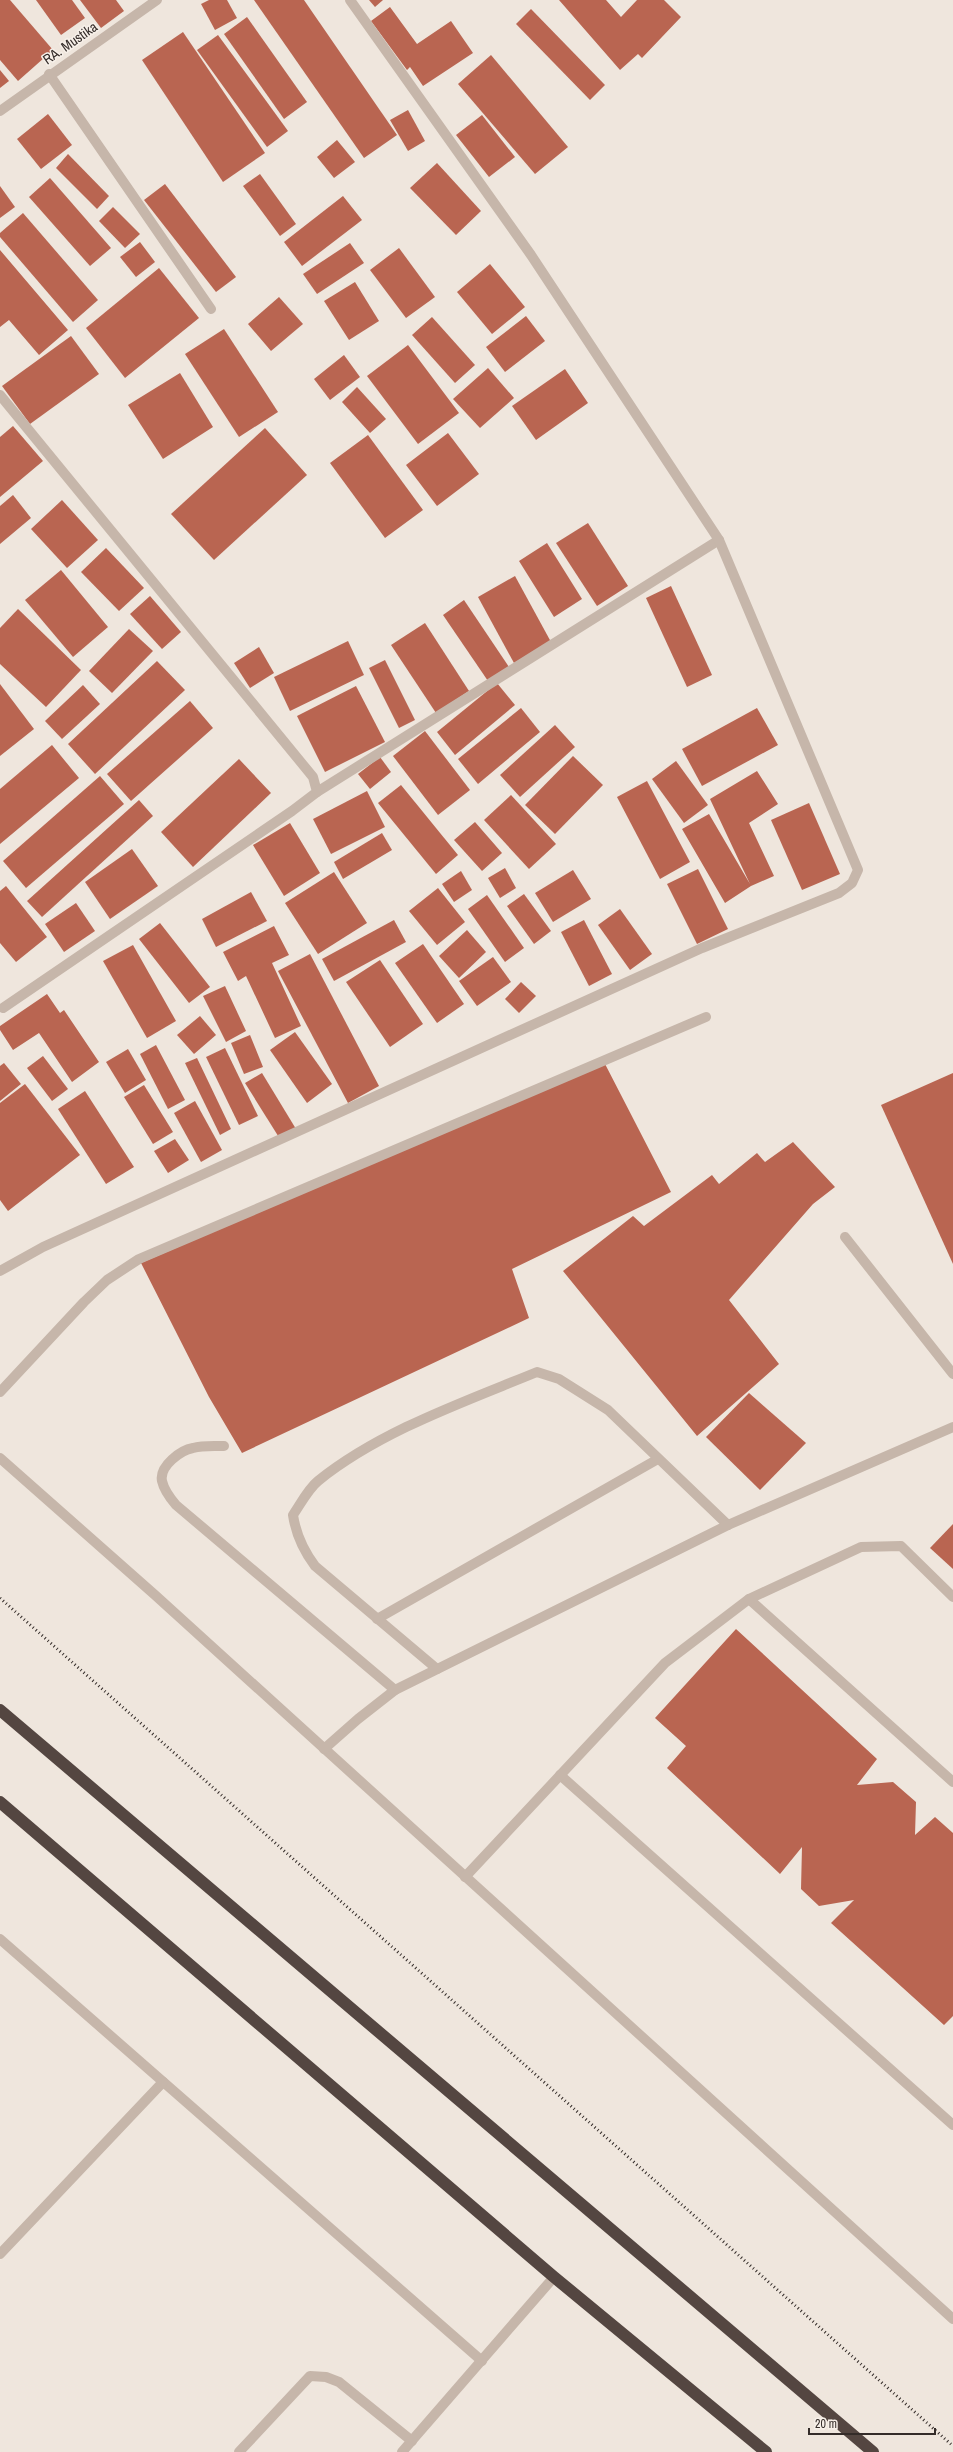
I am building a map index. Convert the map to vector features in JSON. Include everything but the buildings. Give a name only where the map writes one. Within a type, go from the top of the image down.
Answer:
[{"type":"highway","points":[[0,1710],[873,2452]]},
{"type":"highway","points":[[0,1802],[554,2277],[766,2452]]},
{"type":"street","name":"RA. Mustika","points":[[0,111],[49,74],[157,0]]},
{"type":"street","points":[[0,1271],[23,1257],[79,1230],[702,948],[839,893],[852,883],[858,870],[719,540],[531,255],[350,0]]},
{"type":"street","points":[[49,74],[211,309]]},
{"type":"street","points":[[0,395],[313,777],[316,792]]},
{"type":"street","points":[[3,1008],[292,812],[316,792],[719,540]]},
{"type":"street","points":[[0,1392],[84,1302],[107,1280],[139,1259],[706,1017]]},
{"type":"street","points":[[845,1237],[953,1374]]},
{"type":"street","points":[[437,1669],[314,1566],[302,1548],[295,1530],[293,1515],[316,1482],[371,1446],[443,1411],[537,1372],[559,1379],[608,1410],[728,1525]]},
{"type":"street","points":[[324,1749],[358,1719],[395,1690],[728,1525],[953,1427]]},
{"type":"street","points":[[224,1446],[193,1448],[175,1457],[164,1469],[161,1480],[167,1494],[176,1505],[395,1690]]},
{"type":"street","points":[[0,1458],[324,1749],[953,2319]]},
{"type":"street","points":[[377,1619],[658,1458]]},
{"type":"street","points":[[465,1877],[665,1663],[749,1599],[861,1547],[901,1546],[953,1597]]},
{"type":"street","points":[[749,1599],[953,1782]]},
{"type":"street","points":[[560,1775],[953,2124]]},
{"type":"street","points":[[0,1939],[482,2361]]},
{"type":"street","points":[[0,2254],[163,2082]]},
{"type":"street","points":[[402,2452],[554,2277]]},
{"type":"street","points":[[239,2452],[310,2376],[326,2376],[339,2382],[412,2441]]},
{"type":"railway","points":[[0,1598],[953,2446]]}]
